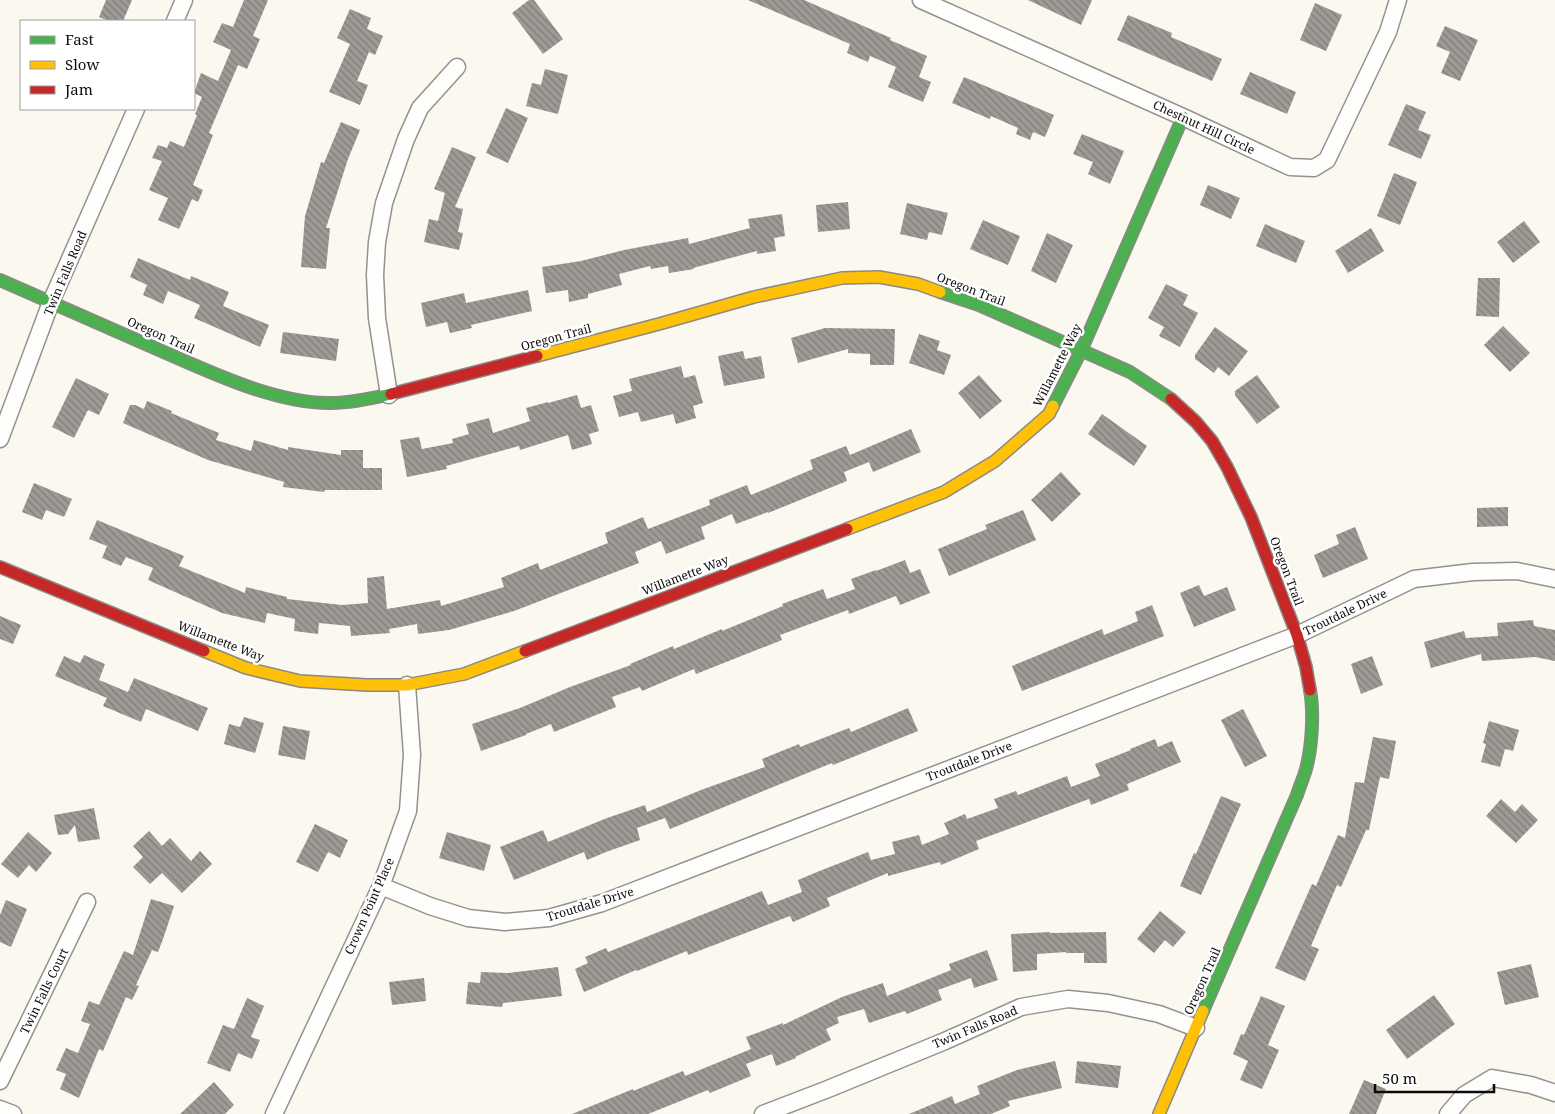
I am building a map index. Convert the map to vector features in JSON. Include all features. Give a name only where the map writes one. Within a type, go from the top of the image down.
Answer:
[{"type":"street","points":[[175,20],[184,0]]},
{"type":"street","name":"Chestnut Hill Circle","points":[[921,0],[1290,167],[1314,168],[1327,160],[1388,32],[1398,0]]},
{"type":"street","points":[[389,395],[377,318],[374,275],[377,242],[384,203],[406,139],[420,108],[457,67]]},
{"type":"street","name":"Twin Falls Road","points":[[0,439],[51,302],[136,110]]},
{"type":"street","name":"Willamette Way","points":[[0,567],[246,668],[300,681],[407,685],[464,674],[944,492],[995,461],[1049,414],[1081,351],[1183,117]]},
{"type":"street","name":"Oregon Trail","points":[[0,280],[206,370],[251,387],[285,397],[331,403],[389,395],[754,297],[842,278],[879,277],[918,284],[979,305],[1130,372],[1170,398],[1196,422],[1212,441],[1227,466],[1251,517],[1297,635],[1306,666],[1312,699],[1311,737],[1306,765],[1297,795],[1159,1114]]},
{"type":"street","name":"Troutdale Drive","points":[[381,886],[430,906],[468,918],[505,922],[549,918],[602,903],[1297,635],[1414,580],[1473,572],[1517,571],[1555,579]]},
{"type":"street","name":"Crown Point Place","points":[[274,1114],[381,886],[408,811],[412,755],[407,685]]},
{"type":"street","name":"Twin Falls Court","points":[[0,1081],[87,902]]},
{"type":"street","name":"Twin Falls Road","points":[[763,1114],[945,1041],[1021,1007],[1068,999],[1108,1003],[1159,1014],[1196,1028]]},
{"type":"street","points":[[1448,1114],[1464,1095],[1492,1078],[1555,1093]]},
{"type":"street","points":[[0,1109],[13,1114]]},
{"type":"building","points":[[106,0],[132,0],[123,20],[106,20],[99,17]]},
{"type":"building","points":[[244,0],[268,0],[253,36],[260,39],[247,69],[238,65],[209,133],[213,135],[193,185],[203,190],[198,202],[192,199],[179,229],[158,220],[168,198],[149,190],[162,161],[152,158],[158,145],[167,148],[170,141],[184,147],[202,97],[195,94],[201,73],[218,81],[231,50],[213,42],[222,23],[233,27]]},
{"type":"building","points":[[529,0],[534,0],[563,39],[543,54],[512,13]]},
{"type":"building","points":[[748,0],[804,0],[927,56],[919,77],[931,82],[923,102],[888,87],[896,67],[870,56],[868,62],[847,53],[850,44]]},
{"type":"building","points":[[1028,0],[1092,0],[1081,25]]},
{"type":"building","points":[[1315,3],[1342,15],[1326,51],[1300,40]]},
{"type":"building","points":[[350,9],[371,18],[367,29],[383,36],[375,55],[369,52],[357,81],[368,85],[360,105],[329,92],[350,44],[337,38]]},
{"type":"building","points":[[1128,15],[1172,33],[1171,37],[1222,59],[1212,81],[1117,40]]},
{"type":"building","points":[[1445,26],[1478,40],[1460,81],[1441,73],[1450,52],[1436,46]]},
{"type":"building","points":[[545,69],[568,75],[558,114],[526,106],[532,83],[541,85]]},
{"type":"building","points":[[1250,72],[1296,92],[1287,114],[1240,94]]},
{"type":"building","points":[[964,77],[1054,115],[1045,137],[1033,132],[1030,140],[1016,134],[1018,128],[991,116],[990,119],[952,103]]},
{"type":"building","points":[[1406,104],[1426,112],[1418,130],[1431,135],[1421,159],[1388,145]]},
{"type":"building","points":[[506,108],[528,118],[508,163],[486,153]]},
{"type":"building","points":[[341,122],[360,130],[348,159],[326,228],[330,228],[326,269],[301,267],[305,216],[321,162],[324,163]]},
{"type":"building","points":[[1082,134],[1124,151],[1110,184],[1088,174],[1093,162],[1073,154]]},
{"type":"building","points":[[452,147],[476,157],[455,207],[463,209],[458,232],[463,233],[459,250],[424,242],[429,219],[438,221],[445,193],[434,189]]},
{"type":"building","points":[[1394,173],[1417,182],[1400,225],[1377,216]]},
{"type":"building","points":[[1208,185],[1240,198],[1231,219],[1200,205]]},
{"type":"building","points":[[848,202],[850,229],[818,232],[816,205]]},
{"type":"building","points":[[907,203],[948,213],[942,235],[929,232],[927,240],[900,234]]},
{"type":"building","points":[[782,214],[785,236],[774,238],[776,251],[757,254],[757,251],[694,269],[669,273],[668,266],[651,269],[650,266],[619,274],[622,285],[588,294],[588,298],[569,302],[568,290],[546,293],[542,267],[581,261],[624,250],[688,238],[689,244],[750,228],[748,219]]},
{"type":"building","points":[[983,220],[1020,236],[1008,265],[970,249]]},
{"type":"building","points":[[1524,221],[1540,242],[1513,263],[1497,242]]},
{"type":"building","points":[[1265,224],[1305,241],[1296,263],[1256,246]]},
{"type":"building","points":[[1371,228],[1384,251],[1348,273],[1335,251]]},
{"type":"building","points":[[1047,233],[1073,245],[1056,283],[1031,271]]},
{"type":"building","points":[[138,258],[190,280],[191,276],[229,292],[223,306],[269,325],[260,347],[194,318],[200,305],[168,291],[163,304],[143,295],[147,285],[130,277]]},
{"type":"building","points":[[1478,278],[1500,278],[1499,317],[1476,316]]},
{"type":"building","points":[[1166,284],[1188,295],[1183,305],[1198,313],[1180,347],[1159,336],[1164,327],[1148,318]]},
{"type":"building","points":[[528,290],[532,311],[471,325],[472,328],[450,333],[447,322],[426,327],[421,303],[464,293],[466,303]]},
{"type":"building","points":[[1503,326],[1530,353],[1510,372],[1484,345]]},
{"type":"building","points":[[1215,327],[1248,351],[1229,376],[1218,367],[1214,373],[1195,359],[1195,355]]},
{"type":"building","points":[[825,328],[895,329],[894,365],[870,365],[870,354],[848,353],[848,349],[798,363],[791,338]]},
{"type":"building","points":[[283,332],[339,339],[336,361],[280,353]]},
{"type":"building","points":[[919,334],[940,341],[937,350],[951,355],[944,375],[909,363]]},
{"type":"building","points":[[743,351],[745,359],[761,356],[765,378],[724,386],[718,356]]},
{"type":"building","points":[[681,366],[684,378],[695,375],[703,403],[693,406],[696,418],[676,424],[673,414],[641,422],[638,412],[619,417],[613,396],[632,391],[629,379]]},
{"type":"building","points":[[979,375],[1002,401],[980,419],[958,393]]},
{"type":"building","points":[[1257,375],[1280,407],[1257,424],[1235,395],[1235,391]]},
{"type":"building","points":[[76,378],[109,394],[99,415],[88,410],[74,438],[52,427]]},
{"type":"building","points":[[577,395],[581,408],[591,405],[599,431],[589,434],[592,444],[572,450],[568,435],[520,450],[519,446],[446,466],[447,469],[407,477],[400,440],[419,437],[422,449],[453,443],[452,439],[469,434],[466,424],[489,418],[493,433],[530,421],[526,408]]},
{"type":"building","points":[[147,401],[219,433],[216,440],[251,451],[254,440],[288,450],[288,447],[341,455],[341,450],[363,450],[363,468],[382,468],[382,490],[325,490],[324,492],[283,487],[284,482],[208,460],[123,423],[130,405],[144,409]]},
{"type":"building","points":[[1102,414],[1147,446],[1134,466],[1088,434]]},
{"type":"building","points":[[911,429],[921,452],[873,472],[869,462],[844,472],[847,481],[768,513],[736,524],[732,514],[701,527],[705,539],[666,554],[661,541],[635,552],[639,563],[514,611],[449,630],[418,634],[417,624],[389,629],[390,633],[351,636],[350,626],[319,623],[318,634],[294,631],[295,619],[267,613],[265,623],[222,613],[148,580],[153,568],[126,557],[121,566],[102,558],[107,546],[89,539],[97,520],[184,556],[179,566],[245,593],[246,587],[287,597],[287,599],[342,605],[368,603],[367,578],[384,576],[387,609],[440,600],[441,606],[504,587],[501,578],[538,563],[540,570],[608,543],[605,533],[643,517],[648,529],[710,505],[709,500],[747,485],[751,495],[813,469],[810,460],[846,446],[850,455]]},
{"type":"building","points":[[1061,472],[1081,494],[1052,522],[1031,500]]},
{"type":"building","points":[[34,483],[72,499],[64,517],[46,510],[42,520],[22,512]]},
{"type":"building","points":[[1508,507],[1508,526],[1477,527],[1477,508]]},
{"type":"building","points":[[1023,510],[1036,540],[949,576],[938,549],[987,529],[985,525]]},
{"type":"building","points":[[1355,527],[1368,559],[1323,578],[1314,555],[1339,544],[1336,535]]},
{"type":"building","points":[[905,560],[910,573],[920,569],[930,593],[900,605],[896,596],[849,614],[848,610],[780,635],[782,640],[696,674],[694,669],[642,691],[640,687],[612,697],[616,707],[554,732],[551,724],[481,751],[472,724],[520,708],[570,687],[631,665],[673,646],[674,649],[722,629],[722,631],[783,606],[782,604],[823,589],[827,599],[855,589],[851,579]]},
{"type":"building","points":[[1199,585],[1204,596],[1227,587],[1236,610],[1194,627],[1180,593]]},
{"type":"building","points":[[1152,605],[1164,636],[1022,691],[1012,666],[1102,629],[1104,635],[1138,621],[1135,612]]},
{"type":"building","points":[[0,616],[21,625],[13,644],[0,639]]},
{"type":"building","points":[[1533,620],[1534,626],[1555,630],[1555,661],[1535,657],[1482,661],[1481,654],[1431,668],[1424,642],[1464,631],[1466,638],[1498,636],[1497,623]]},
{"type":"building","points":[[84,655],[105,664],[99,680],[128,692],[134,678],[208,708],[198,731],[146,709],[141,722],[103,706],[107,698],[55,676],[64,656],[80,663]]},
{"type":"building","points":[[1372,656],[1383,685],[1361,694],[1351,664]]},
{"type":"building","points":[[908,708],[918,731],[833,765],[832,763],[670,829],[665,818],[637,828],[640,840],[587,860],[584,852],[514,880],[500,847],[543,830],[548,842],[645,805],[647,812],[765,767],[762,759],[799,744],[800,747],[849,728],[851,732]]},
{"type":"building","points":[[1243,709],[1267,756],[1245,767],[1221,720]]},
{"type":"building","points":[[244,717],[264,723],[255,753],[224,744],[229,724],[240,727]]},
{"type":"building","points":[[1489,721],[1519,730],[1513,751],[1505,749],[1500,767],[1481,762],[1486,744],[1483,743]]},
{"type":"building","points":[[283,726],[310,731],[305,760],[278,755]]},
{"type":"building","points":[[1373,737],[1396,741],[1389,779],[1380,777],[1369,830],[1366,830],[1341,887],[1337,885],[1311,946],[1319,949],[1305,981],[1275,968],[1312,884],[1316,886],[1338,835],[1345,838],[1355,782],[1364,783]]},
{"type":"building","points":[[1155,739],[1158,747],[1172,741],[1181,762],[1127,784],[1129,790],[1091,805],[1089,799],[976,841],[979,849],[941,865],[940,862],[888,876],[888,873],[827,898],[830,906],[793,922],[790,916],[688,955],[687,951],[584,992],[575,969],[588,963],[585,957],[606,948],[608,952],[762,891],[768,905],[802,892],[798,880],[868,852],[871,860],[895,854],[892,842],[919,835],[922,845],[949,834],[944,823],[965,814],[967,819],[998,808],[994,799],[1016,791],[1018,795],[1067,776],[1071,787],[1100,776],[1095,764]]},
{"type":"building","points":[[1221,796],[1241,804],[1201,895],[1180,886]]},
{"type":"building","points":[[1501,799],[1515,812],[1522,804],[1538,820],[1516,843],[1486,816]]},
{"type":"building","points":[[94,808],[100,839],[78,842],[75,825],[68,834],[58,835],[54,815]]},
{"type":"building","points":[[315,824],[348,840],[340,858],[328,852],[318,872],[296,862]]},
{"type":"building","points":[[149,831],[162,846],[170,838],[191,861],[200,851],[212,864],[182,893],[162,873],[150,884],[133,867],[143,857],[133,846]]},
{"type":"building","points":[[28,832],[52,853],[36,872],[29,865],[18,878],[1,864]]},
{"type":"building","points":[[447,832],[491,845],[484,871],[439,858]]},
{"type":"building","points":[[151,899],[174,906],[163,939],[158,952],[152,950],[136,985],[139,986],[132,1000],[126,997],[103,1051],[99,1049],[79,1098],[60,1089],[66,1074],[56,1070],[66,1048],[78,1053],[90,1024],[81,1021],[89,1001],[99,1005],[124,951],[133,955]]},
{"type":"building","points":[[6,900],[27,909],[11,947],[0,942],[0,915]]},
{"type":"building","points":[[1160,911],[1186,932],[1173,947],[1165,940],[1154,953],[1137,939]]},
{"type":"building","points":[[1106,932],[1107,963],[1084,963],[1084,953],[1037,954],[1037,970],[1013,972],[1011,934]]},
{"type":"building","points":[[987,950],[998,980],[974,988],[971,978],[938,990],[942,1000],[907,1014],[905,1011],[869,1023],[864,1009],[837,1017],[839,1023],[826,1029],[831,1040],[796,1058],[776,1066],[772,1054],[746,1064],[751,1076],[710,1093],[708,1090],[648,1114],[572,1114],[683,1071],[685,1076],[751,1049],[746,1037],[783,1023],[783,1025],[842,997],[883,983],[887,996],[951,970],[949,964]]},
{"type":"building","points":[[1531,964],[1539,997],[1505,1005],[1497,972]]},
{"type":"building","points":[[558,967],[562,996],[503,1003],[502,1007],[466,1004],[468,982],[480,983],[481,972],[507,973]]},
{"type":"building","points":[[424,978],[426,1001],[392,1005],[389,982]]},
{"type":"building","points":[[1434,995],[1455,1024],[1407,1059],[1386,1030]]},
{"type":"building","points":[[1261,996],[1285,1006],[1268,1045],[1279,1050],[1262,1089],[1240,1080],[1248,1061],[1233,1054],[1241,1034],[1244,1035]]},
{"type":"building","points":[[247,998],[264,1006],[251,1037],[260,1040],[252,1059],[238,1053],[230,1072],[207,1063],[223,1025],[234,1029]]},
{"type":"building","points":[[1055,1061],[1062,1088],[1008,1101],[1010,1106],[991,1114],[909,1114],[952,1096],[955,1104],[980,1094],[977,1086],[1017,1070]]},
{"type":"building","points":[[1077,1061],[1121,1066],[1118,1088],[1075,1083]]},
{"type":"building","points":[[1364,1080],[1386,1089],[1376,1114],[1349,1114]]},
{"type":"building","points":[[214,1082],[234,1105],[225,1114],[180,1114]]},
{"type":"traffic: fast","points":[[1053,406],[1081,351],[1183,117]]},
{"type":"traffic: fast","points":[[0,280],[198,367],[265,392],[310,402],[331,403],[391,394]]},
{"type":"traffic: fast","points":[[940,292],[979,305],[1130,372],[1171,399]]},
{"type":"traffic: fast","points":[[1203,1011],[1297,795],[1305,772],[1309,757],[1312,728],[1310,690]]},
{"type":"traffic: slow","points":[[537,356],[754,297],[842,278],[879,277],[918,284],[940,292]]},
{"type":"traffic: slow","points":[[847,529],[944,492],[995,461],[1049,414],[1053,406]]},
{"type":"traffic: slow","points":[[204,651],[246,668],[300,681],[367,685],[407,685],[464,674],[525,651]]},
{"type":"traffic: slow","points":[[1159,1114],[1203,1011]]},
{"type":"traffic: jam","points":[[391,394],[537,356]]},
{"type":"traffic: jam","points":[[1171,399],[1196,422],[1212,441],[1251,517],[1297,635],[1310,690]]},
{"type":"traffic: jam","points":[[525,651],[847,529]]},
{"type":"traffic: jam","points":[[0,567],[204,651]]}]
